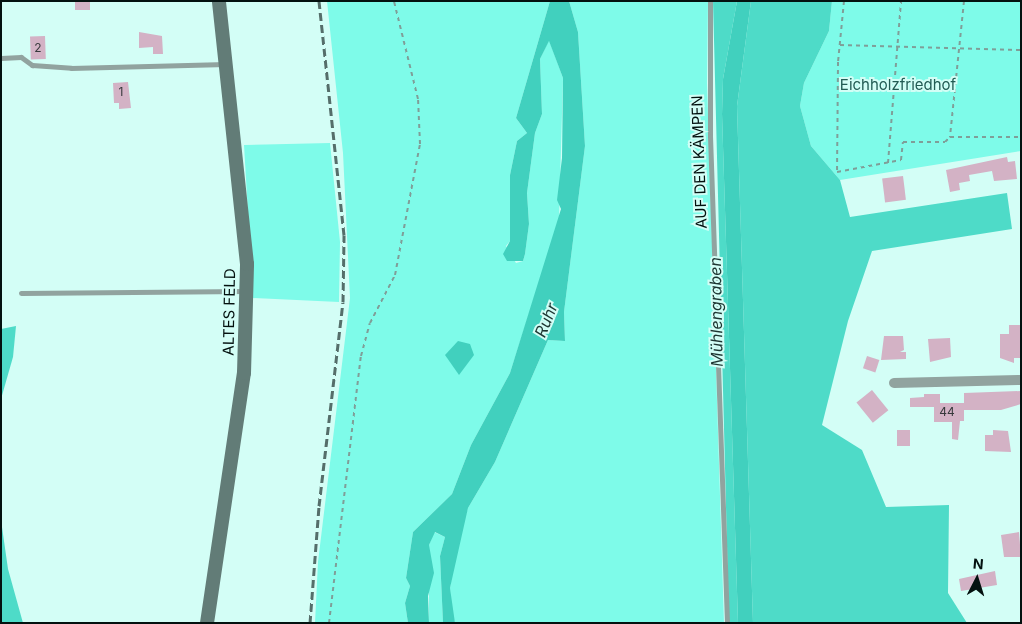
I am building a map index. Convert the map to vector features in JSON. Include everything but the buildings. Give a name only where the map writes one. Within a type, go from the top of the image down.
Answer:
[{"type":"main road","name":"ALTES FELD","points":[[207,623],[244,372],[246,290],[219,1]]},
{"type":"street","points":[[894,383],[1021,380]]},
{"type":"lane","name":"AUF DEN KÄMPEN","points":[[710,1],[710,127],[727,623]]},
{"type":"lane","points":[[1,58],[21,57],[32,65],[71,68],[226,64]]},
{"type":"lane","points":[[21,293],[246,290]]},
{"type":"path","points":[[329,623],[361,356],[368,328],[395,275],[420,144],[418,99],[394,1]]},
{"type":"path","points":[[844,1],[840,45],[836,172],[900,160],[904,142],[945,142],[950,137],[964,1]]},
{"type":"path","points":[[888,163],[901,1]]},
{"type":"path","points":[[840,45],[960,50],[1021,50]]},
{"type":"path","points":[[950,137],[1021,137]]},
{"type":"green space","points":[[327,1],[550,1],[516,118],[527,133],[517,141],[510,175],[510,241],[506,246],[516,263],[523,261],[525,254],[529,224],[527,193],[535,133],[542,114],[540,59],[549,40],[563,78],[559,220],[510,373],[471,445],[452,494],[413,532],[406,578],[410,586],[405,603],[408,623],[315,623],[318,562],[350,298],[343,153]]},
{"type":"green space","points":[[569,1],[708,1],[707,83],[724,623],[455,623],[451,609],[450,588],[457,542],[468,508],[495,462],[548,340],[565,341],[564,312],[585,146],[578,32]]},
{"type":"green space","name":"Eichholzfriedhof","points":[[832,1],[1021,1],[1021,151],[840,180],[811,146],[800,106],[804,83],[829,31]]},
{"type":"green space","points":[[330,143],[340,242],[339,302],[253,298],[244,145]]},
{"type":"green space","points":[[434,532],[445,537],[440,556],[443,623],[429,623],[429,545]]},
{"type":"shaded area","points":[[713,1],[737,1],[723,79],[722,114],[738,623],[729,623]]},
{"type":"shaded area","points":[[751,1],[832,1],[829,31],[804,83],[800,106],[811,146],[840,180],[850,217],[1007,193],[1012,229],[872,251],[848,321],[822,425],[862,450],[886,507],[949,505],[948,593],[967,623],[753,623],[737,106]]},
{"type":"shaded area","points":[[16,326],[13,357],[1,399],[1,329]]},
{"type":"shaded area","points":[[1,520],[8,569],[23,623],[1,623]]},
{"type":"water","name":"Ruhr","points":[[550,1],[569,1],[578,32],[585,146],[564,312],[565,341],[548,340],[495,462],[468,508],[450,588],[455,623],[443,623],[440,556],[445,537],[435,532],[429,545],[434,573],[428,596],[429,623],[408,623],[405,603],[410,586],[406,578],[413,532],[452,494],[471,445],[510,373],[561,209],[557,200],[562,158],[563,78],[549,41],[540,59],[542,114],[535,133],[527,193],[529,224],[525,254],[523,261],[507,261],[503,254],[510,241],[510,175],[517,141],[527,133],[516,118]]},
{"type":"water","points":[[737,1],[751,1],[737,106],[753,623],[738,623],[722,114],[723,79]]},
{"type":"water","points":[[458,341],[470,344],[474,355],[459,375],[445,355]]},
{"type":"railway","points":[[310,623],[319,506],[343,302],[344,235],[319,1]]},
{"type":"water label","name":"Mühlengraben","points":[[716,312]]}]
